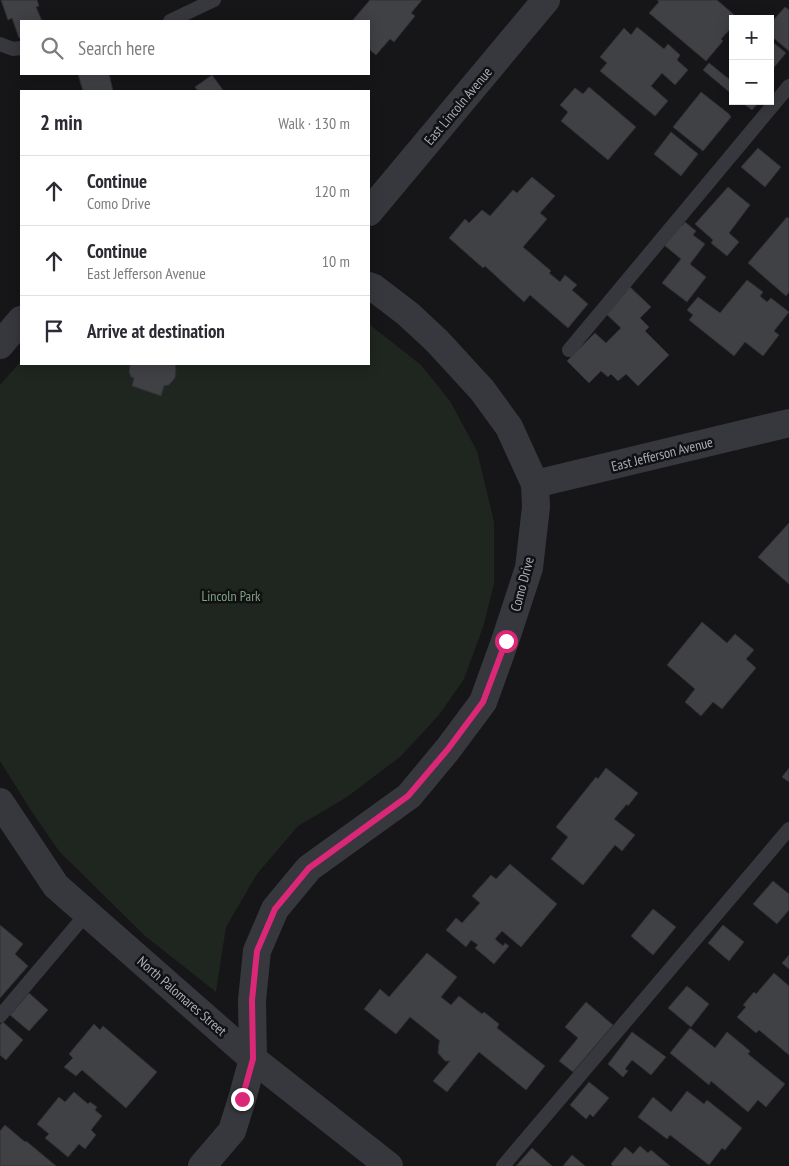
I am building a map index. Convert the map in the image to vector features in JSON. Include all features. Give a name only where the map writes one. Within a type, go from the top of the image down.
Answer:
[{"type":"street","name":"East Lincoln Avenue","points":[[370,211],[546,0]]},
{"type":"street","name":"Como Drive","points":[[253,1059],[252,1000],[257,951],[275,909],[309,868],[408,796],[448,749],[483,702],[506,641],[529,568],[536,507],[535,484],[509,427],[482,390],[437,341],[408,314],[370,286]]},
{"type":"street","points":[[0,346],[20,321]]},
{"type":"street","name":"East Jefferson Avenue","points":[[535,484],[789,423]]},
{"type":"street","name":"North Palomares Street","points":[[0,802],[56,886],[253,1059],[389,1166]]},
{"type":"street","points":[[202,1166],[232,1131],[253,1059]]},
{"type":"lane","points":[[172,20],[214,0]]},
{"type":"lane","points":[[0,44],[13,49],[20,48]]},
{"type":"lane","points":[[569,350],[789,86]]},
{"type":"lane","points":[[504,1166],[789,830]]},
{"type":"lane","points":[[0,1016],[87,913]]},
{"type":"green space","name":"Lincoln Park","points":[[370,325],[421,365],[450,401],[477,451],[494,522],[494,584],[483,627],[464,679],[439,715],[400,757],[347,797],[298,826],[257,874],[226,927],[216,992],[144,935],[59,851],[0,761],[0,385],[20,362],[20,365],[370,365]]},
{"type":"building","points":[[1,0],[37,0],[39,6],[36,7],[42,20],[20,20],[20,38],[12,18],[8,20]]},
{"type":"building","points":[[370,0],[422,0],[411,13],[415,16],[394,42],[390,39],[376,55],[370,50],[370,20],[353,20]]},
{"type":"building","points":[[657,0],[717,0],[734,15],[729,15],[729,30],[721,39],[723,41],[706,61],[649,13],[659,2]]},
{"type":"building","points":[[785,7],[789,10],[789,51],[774,38],[774,19]]},
{"type":"building","points":[[637,27],[664,49],[668,44],[680,55],[677,60],[688,70],[675,85],[662,73],[651,86],[668,101],[655,116],[600,71],[607,63],[600,57],[624,28],[631,35]]},
{"type":"building","points":[[774,43],[786,53],[774,67]]},
{"type":"building","points":[[709,63],[729,79],[729,92],[703,70]]},
{"type":"building","points":[[78,75],[109,75],[113,90],[83,90]]},
{"type":"building","points":[[212,75],[223,90],[197,90],[195,87]]},
{"type":"building","points":[[589,87],[636,127],[608,160],[561,121],[568,112],[560,105],[575,88],[583,94]]},
{"type":"building","points":[[701,92],[731,117],[703,151],[673,127]]},
{"type":"building","points":[[745,105],[756,105],[752,110]]},
{"type":"building","points":[[671,132],[698,154],[681,176],[654,154]]},
{"type":"building","points":[[758,148],[781,167],[765,187],[741,167]]},
{"type":"building","points":[[532,177],[555,196],[540,213],[547,219],[523,247],[551,271],[549,273],[560,282],[565,275],[577,285],[572,290],[588,304],[568,328],[530,295],[524,302],[485,266],[483,268],[449,238],[465,219],[469,223],[482,210],[490,216],[513,190],[517,193]]},
{"type":"building","points":[[728,187],[750,205],[729,233],[739,242],[727,256],[711,243],[713,240],[695,224]]},
{"type":"building","points":[[787,217],[789,219],[789,292],[786,296],[748,263]]},
{"type":"building","points":[[685,222],[696,231],[693,235],[705,244],[690,264],[706,277],[687,302],[662,283],[681,259],[664,245],[680,224],[682,226]]},
{"type":"building","points":[[747,280],[763,292],[760,296],[767,302],[771,298],[789,312],[774,331],[779,335],[763,356],[745,342],[734,356],[689,320],[693,315],[687,310],[698,297],[720,313]]},
{"type":"building","points":[[628,285],[651,307],[640,318],[649,327],[645,331],[669,355],[638,386],[626,374],[618,381],[611,374],[608,377],[601,371],[589,383],[567,361],[595,333],[606,343],[621,328],[603,311]]},
{"type":"building","points":[[130,365],[175,365],[176,370],[175,378],[169,385],[164,386],[161,396],[132,386],[134,378],[131,377],[129,372]]},
{"type":"building","points":[[789,523],[789,584],[758,557]]},
{"type":"building","points":[[702,622],[727,643],[735,634],[754,650],[746,659],[756,668],[722,709],[713,702],[701,716],[685,702],[695,689],[667,665]]},
{"type":"building","points":[[606,768],[638,793],[614,819],[635,835],[622,851],[615,845],[583,885],[551,859],[568,837],[556,827],[596,777],[598,779]]},
{"type":"building","points":[[789,768],[789,782],[782,777]]},
{"type":"building","points":[[510,864],[557,904],[521,947],[502,931],[495,939],[503,946],[505,943],[509,946],[494,964],[475,948],[478,945],[471,940],[466,947],[446,930],[456,918],[462,923],[480,903],[472,896],[491,875],[496,879]]},
{"type":"building","points":[[773,881],[789,894],[789,910],[777,924],[753,904]]},
{"type":"building","points":[[653,909],[676,927],[653,955],[631,936]]},
{"type":"building","points":[[0,925],[23,944],[15,954],[28,966],[0,998]]},
{"type":"building","points":[[723,925],[744,942],[729,961],[708,943]]},
{"type":"building","points":[[427,953],[457,977],[441,997],[451,1005],[459,996],[482,1014],[484,1012],[499,1024],[497,1028],[545,1066],[526,1090],[479,1052],[447,1092],[433,1081],[450,1061],[445,1061],[438,1053],[440,1041],[410,1017],[396,1034],[364,1009],[380,989],[389,997]]},
{"type":"building","points":[[789,955],[789,969],[782,963]]},
{"type":"building","points":[[774,973],[789,986],[789,1055],[759,1030],[756,1033],[737,1017],[746,1007],[743,1005],[754,992],[756,994]]},
{"type":"building","points":[[687,986],[709,1004],[691,1027],[668,1008]]},
{"type":"building","points":[[29,993],[48,1010],[29,1031],[10,1015]]},
{"type":"building","points":[[586,1002],[613,1025],[573,1072],[559,1061],[578,1038],[565,1027]]},
{"type":"building","points":[[3,1022],[23,1040],[6,1060],[0,1055],[0,1025]]},
{"type":"building","points":[[94,1024],[100,1030],[103,1026],[157,1072],[126,1108],[82,1070],[76,1076],[64,1067],[73,1058],[69,1054]]},
{"type":"building","points":[[690,1028],[715,1048],[727,1032],[750,1051],[748,1054],[785,1084],[766,1107],[758,1100],[748,1112],[711,1081],[709,1085],[670,1053]]},
{"type":"building","points":[[632,1032],[666,1057],[651,1075],[632,1060],[625,1069],[628,1071],[623,1077],[608,1064]]},
{"type":"building","points":[[589,1082],[609,1098],[593,1117],[590,1114],[586,1119],[570,1105]]},
{"type":"building","points":[[687,1091],[704,1104],[707,1100],[742,1128],[725,1150],[722,1148],[709,1165],[670,1135],[667,1139],[638,1117],[653,1097],[671,1112]]},
{"type":"building","points":[[74,1092],[88,1104],[90,1102],[97,1107],[95,1110],[102,1116],[91,1130],[96,1135],[85,1149],[79,1144],[68,1157],[45,1138],[49,1134],[37,1124],[59,1097],[65,1102]]},
{"type":"building","points":[[5,1125],[56,1166],[0,1166],[0,1131]]},
{"type":"building","points":[[640,1146],[648,1153],[651,1150],[670,1166],[613,1166],[611,1164],[625,1147],[633,1154]]},
{"type":"building","points":[[532,1148],[552,1166],[516,1166]]},
{"type":"building","points":[[572,1155],[585,1166],[563,1166]]},
{"type":"route","points":[[242,1099],[253,1059],[252,1000],[257,951],[275,909],[309,868],[352,839],[408,796],[448,749],[483,702],[506,641]]}]
